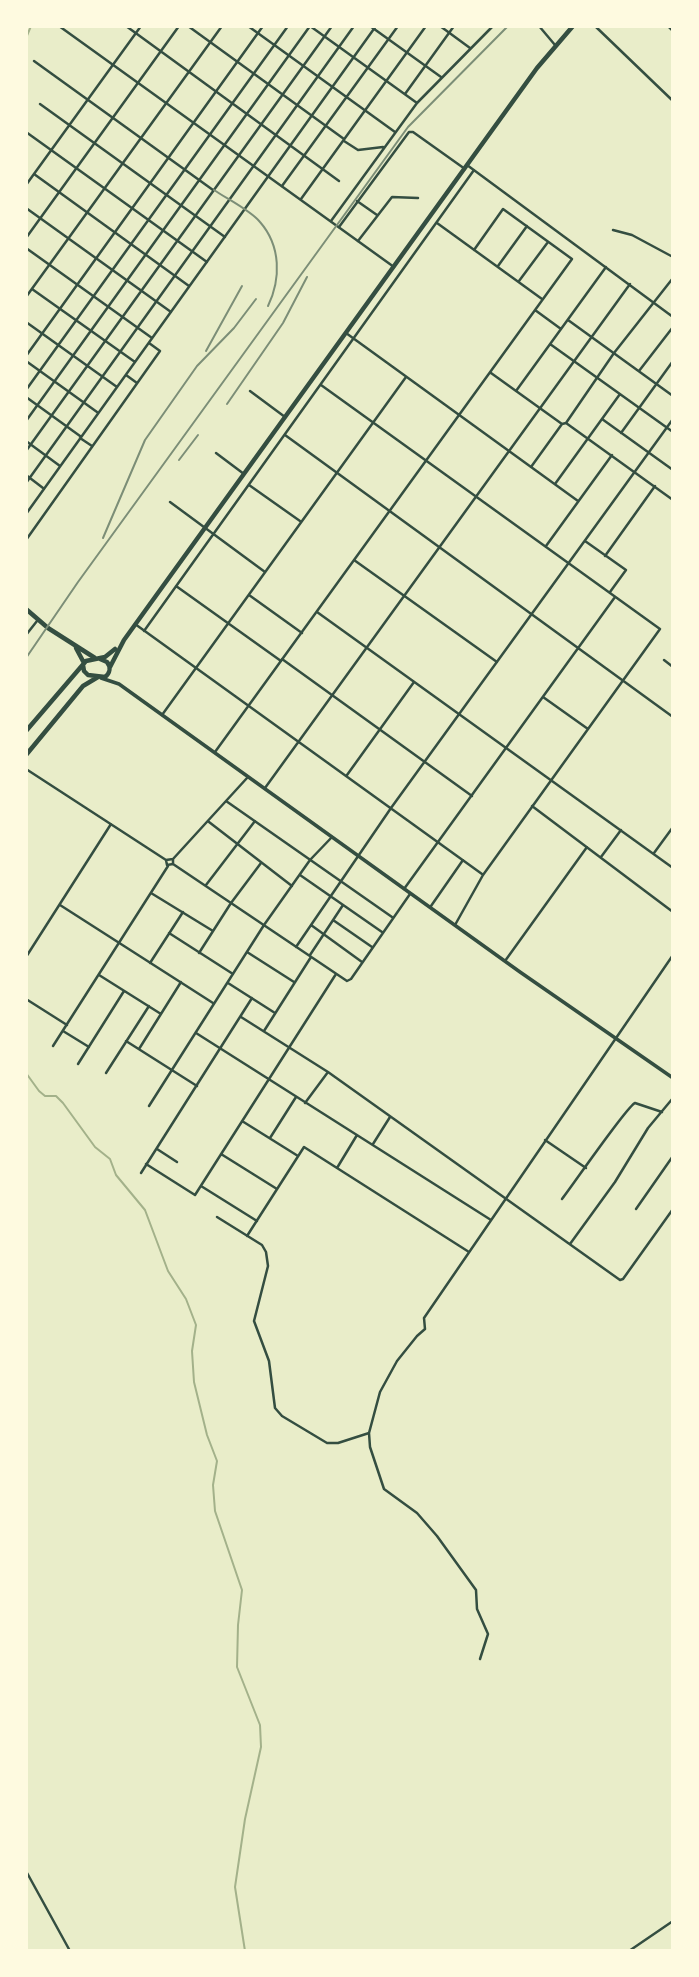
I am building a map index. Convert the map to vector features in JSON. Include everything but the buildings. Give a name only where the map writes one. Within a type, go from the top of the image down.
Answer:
[{"type":"highway","points":[[26,755],[83,687],[105,677],[135,624],[466,167],[555,46],[573,26]]},
{"type":"highway","points":[[26,609],[75,647],[105,660],[110,668]]},
{"type":"highway","points":[[26,731],[88,659],[111,653],[124,640]]},
{"type":"highway","points":[[75,647],[84,664],[85,673],[99,678]]},
{"type":"main road","points":[[110,668],[119,684]]},
{"type":"main road","points":[[99,678],[119,684],[410,894],[673,1078]]},
{"type":"street","points":[[59,26],[394,267]]},
{"type":"street","points":[[126,26],[339,181]]},
{"type":"street","points":[[26,185],[141,26]]},
{"type":"street","points":[[26,238],[179,26]]},
{"type":"street","points":[[188,26],[358,150],[383,147]]},
{"type":"street","points":[[26,297],[222,26]]},
{"type":"street","points":[[248,26],[395,132]]},
{"type":"street","points":[[99,413],[26,358],[263,26]]},
{"type":"street","points":[[26,390],[288,26]]},
{"type":"street","points":[[26,421],[310,26],[417,103]]},
{"type":"street","points":[[26,451],[332,26]]},
{"type":"street","points":[[26,484],[28,477],[46,456],[354,26]]},
{"type":"street","points":[[282,186],[398,26]]},
{"type":"street","points":[[301,200],[426,26]]},
{"type":"street","points":[[440,26],[470,48]]},
{"type":"street","points":[[405,94],[454,26]]},
{"type":"street","points":[[331,221],[417,103],[493,26]]},
{"type":"street","points":[[539,26],[555,46]]},
{"type":"street","points":[[595,26],[673,101]]},
{"type":"street","points":[[668,26],[673,31]]},
{"type":"street","points":[[26,514],[373,27],[442,78]]},
{"type":"street","points":[[34,61],[214,191]]},
{"type":"street","points":[[40,104],[225,237]]},
{"type":"street","points":[[26,132],[207,262]]},
{"type":"street","points":[[339,227],[409,132],[414,132],[474,170],[673,317]]},
{"type":"street","points":[[144,631],[474,170]]},
{"type":"street","points":[[34,174],[190,286]]},
{"type":"street","points":[[358,241],[394,196],[418,198]]},
{"type":"street","points":[[357,201],[377,215]]},
{"type":"street","points":[[26,208],[171,312]]},
{"type":"street","points":[[215,752],[572,259],[503,209],[474,250]]},
{"type":"street","points":[[437,223],[543,299]]},
{"type":"street","points":[[498,267],[527,226]]},
{"type":"street","points":[[613,230],[632,235],[673,257]]},
{"type":"street","points":[[519,282],[548,242]]},
{"type":"street","points":[[26,248],[152,338]]},
{"type":"street","points":[[516,391],[606,267]]},
{"type":"street","points":[[531,467],[598,379],[614,353],[673,278]]},
{"type":"street","points":[[265,788],[630,284]]},
{"type":"street","points":[[33,289],[135,362]]},
{"type":"street","points":[[535,310],[561,329]]},
{"type":"street","points":[[568,320],[673,396]]},
{"type":"street","points":[[26,322],[117,387]]},
{"type":"street","points":[[639,371],[673,327]]},
{"type":"street","points":[[346,333],[579,501]]},
{"type":"street","points":[[26,540],[160,351],[149,343]]},
{"type":"street","points":[[551,344],[673,432]]},
{"type":"street","points":[[621,433],[673,361]]},
{"type":"street","points":[[490,372],[673,500]]},
{"type":"street","points":[[126,375],[137,383]]},
{"type":"street","points":[[162,715],[406,377]]},
{"type":"street","points":[[321,385],[660,629],[483,875],[455,925]]},
{"type":"street","points":[[250,391],[285,417]]},
{"type":"street","points":[[555,484],[620,394]]},
{"type":"street","points":[[26,397],[92,447]]},
{"type":"street","points":[[602,419],[673,470]]},
{"type":"street","points":[[296,947],[391,808],[673,419]]},
{"type":"street","points":[[285,435],[673,717]]},
{"type":"street","points":[[26,441],[61,466]]},
{"type":"street","points":[[216,453],[244,474]]},
{"type":"street","points":[[545,547],[612,455]]},
{"type":"street","points":[[28,477],[44,488]]},
{"type":"street","points":[[249,485],[301,522]]},
{"type":"street","points":[[605,556],[655,486]]},
{"type":"street","points":[[170,502],[265,572]]},
{"type":"street","points":[[585,541],[625,570],[610,593]]},
{"type":"street","points":[[354,560],[497,662]]},
{"type":"street","points":[[176,586],[472,796]]},
{"type":"street","points":[[249,595],[302,633]]},
{"type":"street","points":[[404,889],[615,597]]},
{"type":"street","points":[[317,612],[673,868]]},
{"type":"street","points":[[26,635],[38,620]]},
{"type":"street","points":[[135,624],[483,875]]},
{"type":"street","points":[[664,660],[673,667]]},
{"type":"street","points":[[346,776],[414,682]]},
{"type":"street","points":[[543,696],[588,729]]},
{"type":"street","points":[[26,769],[166,860],[168,866]]},
{"type":"street","points":[[166,860],[173,859],[249,776]]},
{"type":"street","points":[[226,801],[393,918]]},
{"type":"street","points":[[532,806],[673,912]]},
{"type":"street","points":[[208,821],[292,886]]},
{"type":"street","points":[[206,886],[255,821]]},
{"type":"street","points":[[26,957],[111,824]]},
{"type":"street","points":[[654,854],[673,827]]},
{"type":"street","points":[[601,857],[621,830]]},
{"type":"street","points":[[149,1106],[264,925],[310,860],[332,837]]},
{"type":"street","points":[[505,961],[587,847]]},
{"type":"street","points":[[173,859],[173,864]]},
{"type":"street","points":[[430,907],[463,860]]},
{"type":"street","points":[[200,953],[231,902],[261,863]]},
{"type":"street","points":[[173,864],[349,981],[410,894]]},
{"type":"street","points":[[53,1046],[168,866],[173,864]]},
{"type":"street","points":[[300,875],[382,932]]},
{"type":"street","points":[[151,892],[213,932]]},
{"type":"street","points":[[60,905],[214,1003]]},
{"type":"street","points":[[264,1031],[343,905]]},
{"type":"street","points":[[150,963],[183,912]]},
{"type":"street","points":[[333,920],[372,947]]},
{"type":"street","points":[[311,925],[362,962]]},
{"type":"street","points":[[169,933],[233,974]]},
{"type":"street","points":[[247,952],[294,983]]},
{"type":"street","points":[[480,1659],[488,1634],[477,1609],[475,1590],[438,1536],[417,1513],[384,1489],[370,1447],[369,1433],[380,1392],[397,1361],[425,1329],[424,1318],[673,955]]},
{"type":"street","points":[[146,1164],[195,1195],[336,974]]},
{"type":"street","points":[[99,975],[161,1014]]},
{"type":"street","points":[[139,1049],[181,982]]},
{"type":"street","points":[[228,983],[275,1013]]},
{"type":"street","points":[[78,1063],[124,991]]},
{"type":"street","points":[[141,1173],[252,998]]},
{"type":"street","points":[[26,999],[67,1024]]},
{"type":"street","points":[[106,1073],[149,1006]]},
{"type":"street","points":[[241,1017],[328,1072],[622,1280],[673,1209]]},
{"type":"street","points":[[63,1031],[89,1047]]},
{"type":"street","points":[[195,1033],[491,1220]]},
{"type":"street","points":[[126,1041],[197,1086]]},
{"type":"street","points":[[305,1102],[328,1072]]},
{"type":"street","points":[[270,1138],[296,1097]]},
{"type":"street","points":[[569,1245],[615,1182],[648,1128],[673,1098]]},
{"type":"street","points":[[562,1199],[632,1103],[662,1112]]},
{"type":"street","points":[[372,1145],[390,1117]]},
{"type":"street","points":[[243,1121],[298,1156]]},
{"type":"street","points":[[337,1168],[357,1135]]},
{"type":"street","points":[[545,1140],[586,1168]]},
{"type":"street","points":[[247,1236],[304,1147],[469,1252]]},
{"type":"street","points":[[157,1149],[177,1161]]},
{"type":"street","points":[[221,1154],[277,1189]]},
{"type":"street","points":[[636,1209],[673,1156]]},
{"type":"street","points":[[201,1186],[257,1221]]},
{"type":"street","points":[[217,1217],[261,1245],[268,1261],[262,1297],[254,1321],[269,1361],[273,1402],[278,1413],[327,1443],[338,1443],[369,1433]]},
{"type":"street","points":[[26,1871],[70,1951]]},
{"type":"street","points":[[629,1951],[673,1921]]},
{"type":"waterway","points":[[26,38],[31,26]]},
{"type":"waterway","points":[[26,1073],[45,1096],[56,1096],[63,1103],[95,1147],[110,1159],[116,1175],[145,1210],[168,1271],[186,1299],[196,1325],[192,1351],[194,1382],[207,1435],[217,1461],[213,1485],[215,1511],[242,1590],[237,1667],[260,1725],[261,1747],[245,1819],[235,1887],[245,1951]]},
{"type":"railway","points":[[26,658],[78,582],[408,127],[508,26]]},
{"type":"railway","points":[[214,190],[256,218],[272,241],[277,274],[268,306]]},
{"type":"railway","points":[[227,404],[283,323],[307,277]]},
{"type":"railway","points":[[206,351],[242,286]]},
{"type":"railway","points":[[103,538],[145,440],[197,366],[234,328],[256,299]]},
{"type":"railway","points":[[179,460],[198,435]]}]
